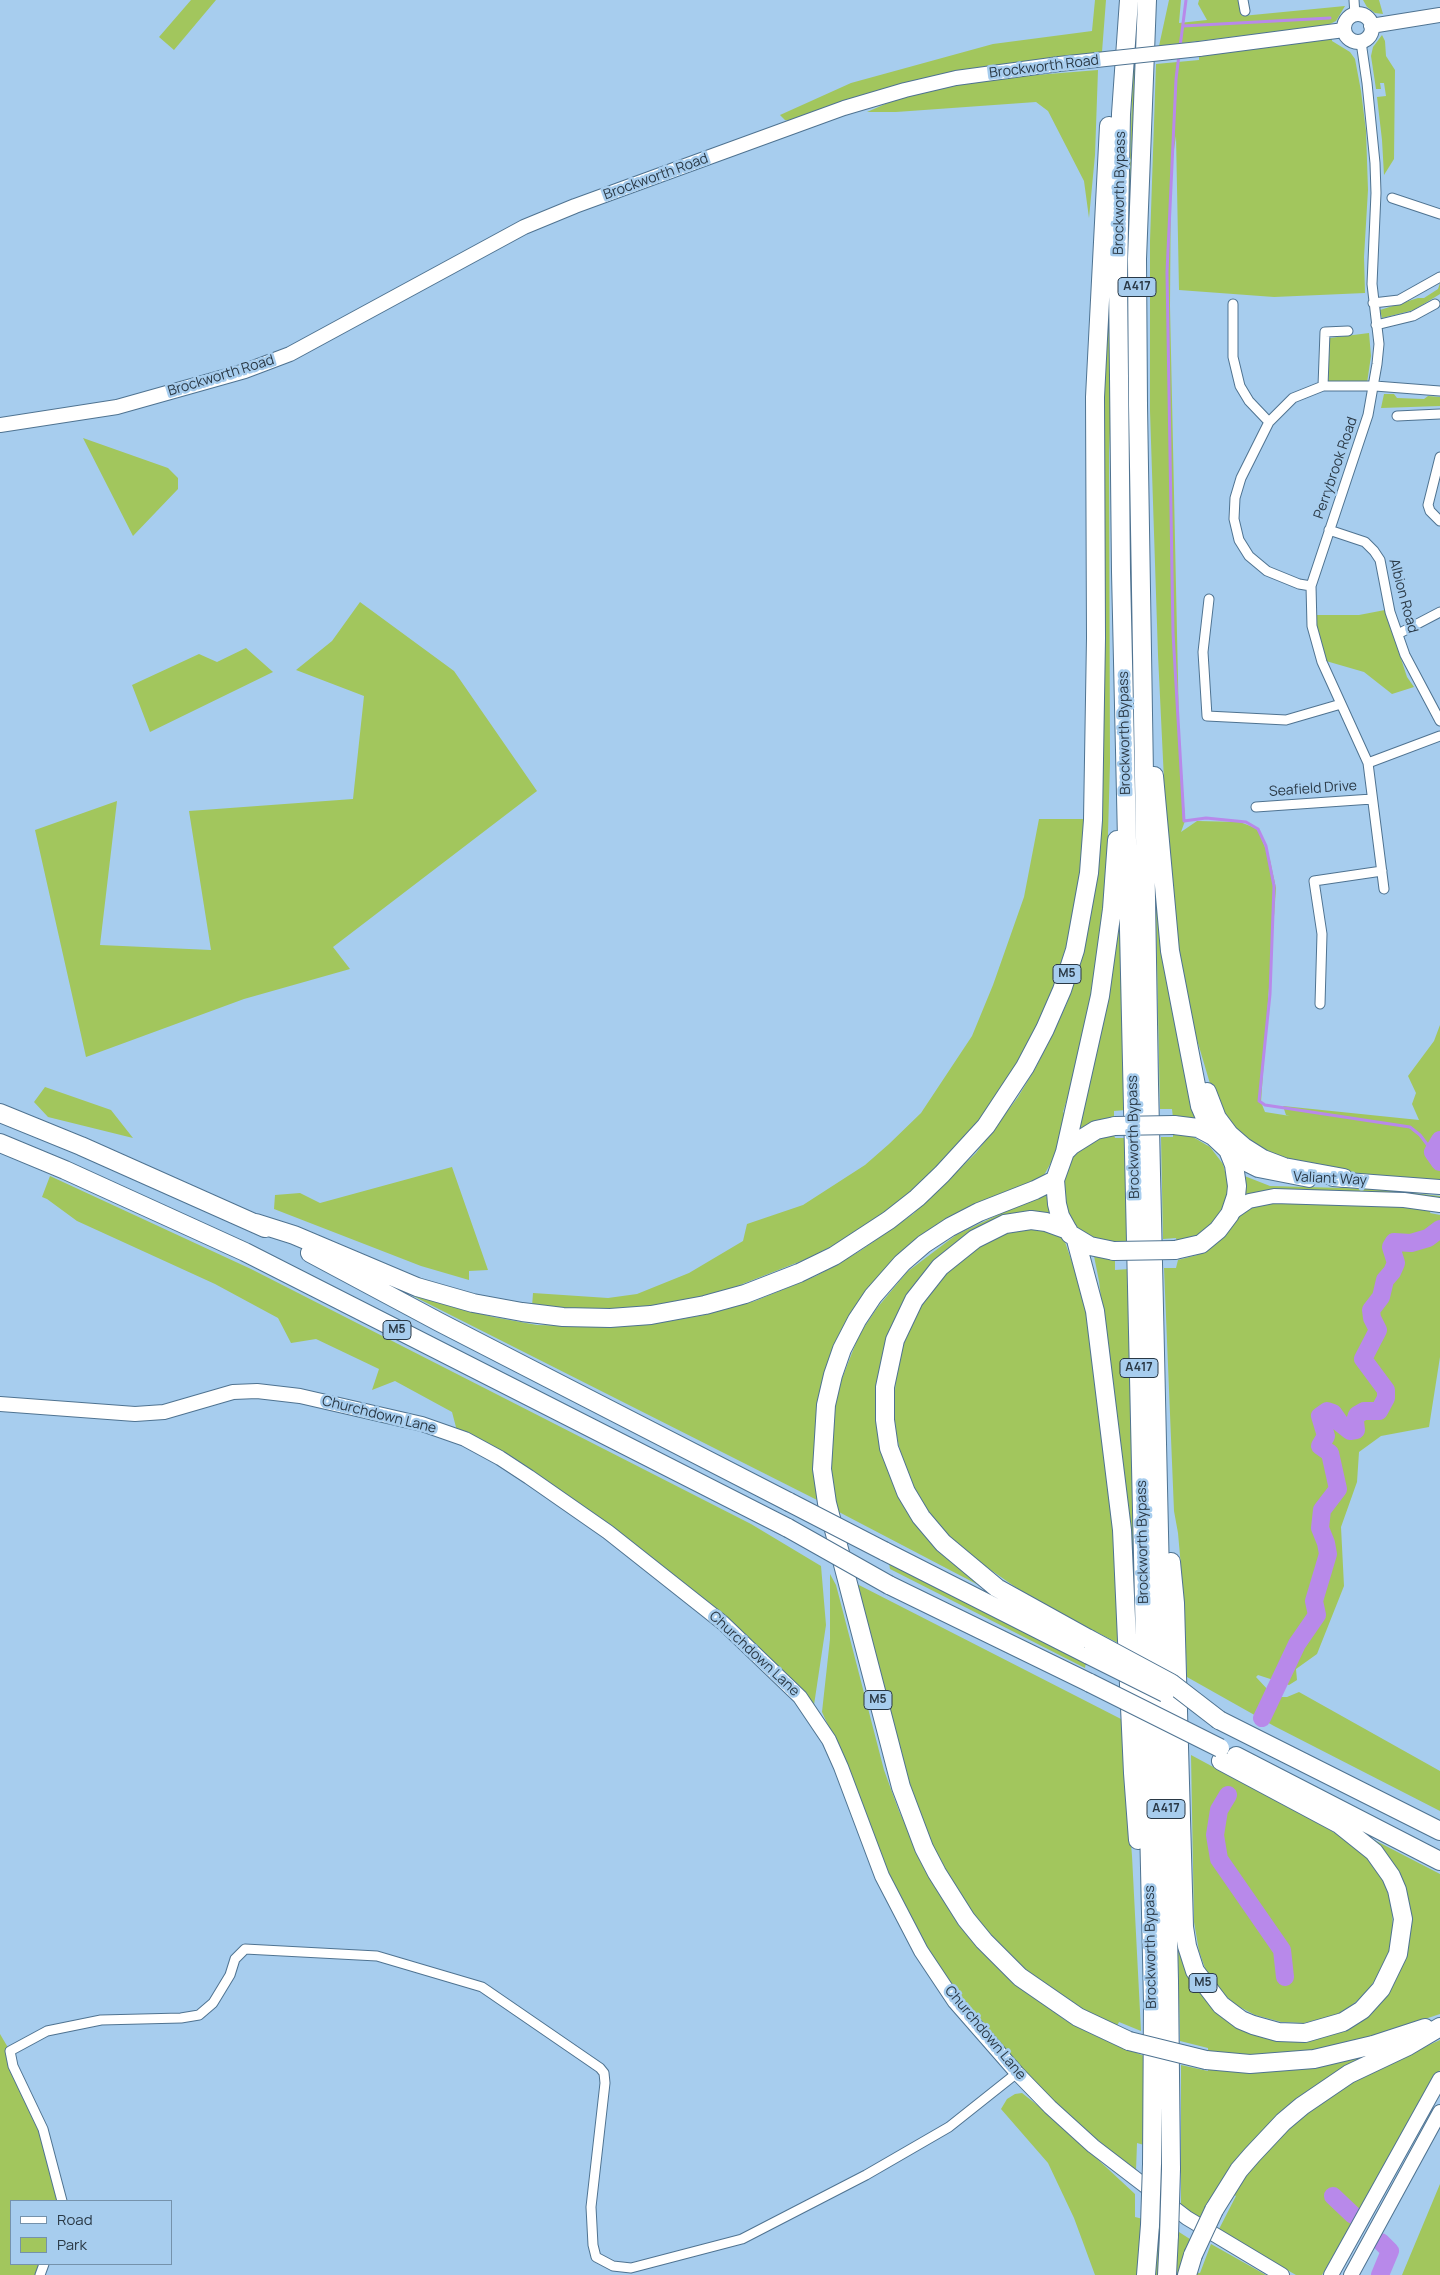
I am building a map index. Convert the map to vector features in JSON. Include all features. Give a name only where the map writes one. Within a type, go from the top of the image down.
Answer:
[{"type":"highway","name":"M5","points":[[256,1223],[294,1235],[417,1287],[473,1303],[538,1314],[589,1318],[667,1312],[727,1299],[767,1286],[816,1265],[852,1244],[905,1208],[942,1174],[972,1143],[1000,1107],[1025,1068],[1062,990],[1075,950],[1089,873],[1092,839],[1094,732],[1095,397],[1108,155],[1119,0]]},
{"type":"highway","name":"Brockworth Bypass","points":[[1129,0],[1121,114],[1119,231],[1121,572],[1153,2002],[1152,2164],[1146,2275]]},
{"type":"highway","name":"Brockworth Bypass","points":[[1147,0],[1137,259],[1141,675],[1169,1971],[1171,2169],[1167,2275]]},
{"type":"highway","points":[[1121,572],[1116,854],[1112,909],[1100,996],[1065,1152],[1054,1180],[1057,1204],[1072,1235],[1095,1311],[1122,1530],[1132,1773],[1153,2002]]},
{"type":"highway","points":[[1141,574],[1170,951],[1200,1106],[1213,1136]]},
{"type":"highway","points":[[1185,1028],[1217,1118],[1229,1134],[1244,1148],[1263,1159],[1284,1167],[1344,1178]]},
{"type":"highway","name":"M5","points":[[0,1113],[82,1146],[256,1223],[439,1322],[884,1551],[1089,1647]]},
{"type":"highway","points":[[1065,1152],[1086,1135],[1096,1130],[1114,1126],[1174,1125],[1198,1128],[1213,1136],[1228,1150],[1234,1165],[1237,1186],[1230,1214],[1218,1230],[1207,1240],[1193,1247],[1175,1250],[1114,1251],[1090,1246],[1072,1235]]},
{"type":"highway","name":"M5","points":[[0,1143],[65,1170],[245,1252],[788,1528],[889,1585],[1156,1717],[1220,1754],[1339,1824],[1374,1852],[1391,1876],[1397,1890],[1403,1919],[1398,1954],[1381,1989],[1362,2010],[1343,2022],[1305,2033],[1278,2032],[1253,2026],[1231,2014],[1212,1996],[1195,1971],[1185,1936],[1183,1911],[1175,1602],[1158,1449]]},
{"type":"highway","name":"M5","points":[[1054,1180],[1035,1190],[979,1212],[950,1227],[924,1244],[902,1263],[873,1296],[857,1320],[842,1349],[833,1375],[826,1405],[822,1469],[829,1513],[901,1787],[920,1839],[937,1873],[966,1919],[989,1946],[1020,1977],[1078,2017],[1129,2041],[1206,2060],[1250,2064],[1314,2059],[1440,2026]]},
{"type":"highway","name":"M5","points":[[1072,1235],[1046,1222],[1030,1220],[1005,1224],[969,1243],[940,1267],[914,1300],[895,1340],[885,1387],[885,1420],[891,1455],[906,1492],[921,1517],[943,1543],[997,1588],[1089,1647],[1219,1720],[1440,1831]]},
{"type":"highway","name":"M5","points":[[1220,1754],[1440,1861]]},
{"type":"highway","name":"M5","points":[[1187,2275],[1193,2255],[1214,2210],[1239,2170],[1266,2139],[1302,2106],[1349,2074],[1408,2046],[1440,2026]]},
{"type":"street","points":[[1243,0],[1245,11]]},
{"type":"street","points":[[1354,0],[1355,15]]},
{"type":"street","points":[[1355,15],[1365,17],[1371,26],[1369,36],[1360,42],[1350,40],[1344,30],[1347,20],[1355,15]]},
{"type":"street","points":[[1371,26],[1440,15]]},
{"type":"street","name":"Brockworth Road","points":[[0,425],[117,407],[245,371],[290,354],[524,227],[575,206],[844,108],[905,90],[956,78],[1059,64],[1199,50],[1344,30]]},
{"type":"street","name":"Perrybrook Road","points":[[1360,42],[1367,83],[1375,162],[1373,303],[1379,344],[1375,386],[1368,415],[1312,586],[1312,626],[1322,662],[1368,762],[1384,889]]},
{"type":"street","points":[[1392,198],[1440,214]]},
{"type":"street","points":[[1373,303],[1398,300],[1440,277]]},
{"type":"street","points":[[1233,304],[1232,357],[1240,386],[1249,401],[1269,422]]},
{"type":"street","points":[[1376,325],[1413,316],[1435,304]]},
{"type":"street","points":[[1323,386],[1325,332],[1348,331]]},
{"type":"street","points":[[1312,586],[1299,584],[1268,572],[1249,556],[1239,540],[1234,519],[1235,498],[1241,478],[1269,422],[1292,398],[1323,386],[1375,386],[1440,391]]},
{"type":"street","points":[[1397,416],[1440,414]]},
{"type":"street","points":[[1440,457],[1428,505],[1430,511],[1440,521]]},
{"type":"street","name":"Albion Road","points":[[1329,530],[1365,542],[1374,550],[1380,560],[1390,612],[1405,655],[1440,721]]},
{"type":"street","points":[[1209,599],[1203,652],[1207,716],[1286,720],[1341,704]]},
{"type":"street","points":[[1398,634],[1440,612]]},
{"type":"street","points":[[1368,762],[1440,736]]},
{"type":"street","name":"Seafield Drive","points":[[1256,807],[1372,799]]},
{"type":"street","points":[[1320,1004],[1322,934],[1314,881],[1382,871]]},
{"type":"street","name":"Valiant Way","points":[[1228,1150],[1244,1163],[1258,1170],[1277,1175],[1310,1180],[1344,1178],[1435,1187]]},
{"type":"street","name":"Valiant Way","points":[[1230,1214],[1249,1201],[1274,1196],[1345,1197],[1440,1205]]},
{"type":"street","name":"Churchdown Lane","points":[[0,1404],[135,1414],[164,1412],[233,1392],[279,1393],[338,1403],[422,1424],[465,1440],[507,1463],[608,1532],[723,1623],[800,1698],[829,1740],[841,1766],[882,1876],[921,1951],[961,2008],[1017,2073],[1093,2146],[1187,2218],[1282,2275]]},
{"type":"street","points":[[62,2200],[43,2129],[13,2066],[10,2051],[47,2031],[102,2020],[181,2018],[199,2015],[213,2003],[223,1988],[235,1959],[245,1950],[377,1956],[482,1987],[600,2068],[604,2073],[605,2083],[591,2207],[593,2245],[596,2257],[612,2266],[631,2268],[742,2239],[866,2176],[949,2127],[1017,2073]]},
{"type":"street","points":[[1331,2275],[1440,2080]]},
{"type":"street","points":[[1351,2275],[1440,2112]]},
{"type":"green space","points":[[191,0],[216,0],[174,50],[159,37]]},
{"type":"green space","points":[[1095,0],[1106,0],[1102,52],[974,68],[888,90],[790,121],[785,120],[780,115],[851,83],[993,44],[1092,31]]},
{"type":"green space","points":[[1169,0],[1181,0],[1179,23],[1207,20],[1198,4],[1199,0],[1239,0],[1242,16],[1345,6],[1336,21],[1328,25],[1159,46]]},
{"type":"green space","points":[[1363,0],[1379,0],[1383,14],[1375,13],[1367,7]]},
{"type":"green space","points":[[1382,35],[1385,41],[1386,56],[1395,70],[1394,159],[1384,175],[1377,97],[1386,96],[1384,83],[1380,83],[1381,89],[1376,89],[1371,56],[1373,47]]},
{"type":"green space","points":[[1332,38],[1332,41],[1350,52],[1355,59],[1361,91],[1366,131],[1368,190],[1364,257],[1365,293],[1274,297],[1179,290],[1176,136],[1171,169],[1170,306],[1179,727],[1185,821],[1181,832],[1197,821],[1240,822],[1258,829],[1270,860],[1276,888],[1261,1102],[1265,1112],[1290,1116],[1286,1115],[1283,1106],[1419,1120],[1412,1104],[1416,1093],[1408,1076],[1434,1041],[1440,1025],[1440,1183],[1392,1179],[1296,1165],[1244,1142],[1216,1104],[1193,1026],[1178,949],[1166,822],[1150,411],[1150,241],[1156,64],[1199,60],[1199,56]]},
{"type":"green space","points":[[1133,69],[1136,69],[1131,155],[1128,307],[1141,1110],[1125,300]]},
{"type":"green space","points":[[1098,70],[1095,155],[1089,218],[1084,181],[1048,111],[1036,102],[896,112],[867,112],[899,98],[987,79]]},
{"type":"green space","points":[[1111,261],[1112,387],[1109,452],[1110,763],[1107,868],[1105,907],[1088,1019],[1074,1077],[1063,1112],[1069,1118],[1054,1157],[1043,1177],[942,1225],[836,1349],[819,1501],[411,1295],[493,1317],[537,1325],[611,1327],[670,1321],[704,1315],[755,1301],[816,1276],[860,1251],[913,1214],[976,1153],[1018,1097],[1051,1038],[1067,1003],[1079,969],[1093,900],[1098,862],[1102,410]]},
{"type":"green space","points":[[1440,283],[1440,294],[1414,310],[1382,318],[1380,310],[1418,298],[1424,298],[1438,289]]},
{"type":"green space","points":[[1369,333],[1371,356],[1367,383],[1328,384],[1330,338]]},
{"type":"green space","points":[[1384,394],[1394,394],[1397,398],[1424,399],[1428,396],[1440,397],[1440,406],[1381,408]]},
{"type":"green space","points":[[83,438],[168,468],[178,478],[178,489],[133,536]]},
{"type":"green space","points":[[360,602],[454,671],[537,791],[333,947],[350,969],[244,999],[86,1057],[35,830],[117,801],[100,945],[211,950],[189,811],[353,799],[364,696],[296,670],[332,641]]},
{"type":"green space","points":[[1385,610],[1407,677],[1414,687],[1392,694],[1364,672],[1326,661],[1315,626],[1315,615],[1359,615]]},
{"type":"green space","points":[[246,648],[273,672],[150,732],[132,685],[199,654],[217,662]]},
{"type":"green space","points":[[1039,819],[1085,819],[1084,860],[1069,936],[1049,1003],[1036,1034],[974,1130],[909,1196],[859,1232],[809,1258],[722,1292],[636,1310],[597,1312],[532,1307],[533,1293],[608,1298],[637,1294],[689,1273],[743,1241],[747,1224],[803,1205],[865,1165],[889,1144],[921,1113],[972,1036],[993,985],[1024,897]]},
{"type":"green space","points":[[1155,864],[1198,1122],[1173,1118],[1172,1109],[1160,1109]]},
{"type":"green space","points":[[1120,882],[1126,1110],[1114,1111],[1114,1118],[1102,1120],[1076,1130]]},
{"type":"green space","points":[[45,1087],[111,1110],[133,1138],[48,1117],[34,1102]]},
{"type":"green space","points":[[1173,1132],[1193,1137],[1210,1147],[1223,1164],[1229,1186],[1225,1209],[1206,1234],[1177,1244],[1176,1238],[1163,1239],[1161,1137],[1173,1137]]},
{"type":"green space","points":[[1114,1135],[1115,1138],[1127,1138],[1127,1241],[1115,1241],[1114,1244],[1098,1241],[1081,1231],[1073,1223],[1066,1211],[1062,1187],[1067,1164],[1082,1146],[1098,1137]]},
{"type":"green space","points":[[452,1167],[488,1270],[469,1271],[469,1280],[421,1266],[274,1209],[275,1195],[300,1193],[320,1203]]},
{"type":"green space","points":[[1242,1175],[1270,1186],[1378,1189],[1440,1196],[1440,1201],[1268,1191],[1243,1197]]},
{"type":"green space","points":[[50,1176],[251,1269],[751,1524],[821,1566],[826,1625],[814,1705],[752,1644],[457,1431],[452,1412],[395,1381],[372,1390],[379,1369],[316,1339],[291,1343],[278,1318],[215,1284],[77,1221],[42,1197]]},
{"type":"green space","points":[[1046,1194],[1051,1215],[983,1230],[891,1335],[894,1475],[988,1590],[837,1511],[831,1484],[829,1451],[833,1414],[841,1381],[859,1335],[877,1308],[907,1272],[956,1235],[1006,1211],[1006,1208]]},
{"type":"green space","points":[[1275,1202],[1365,1204],[1431,1210],[1430,1213],[1440,1215],[1440,1357],[1429,1427],[1381,1436],[1359,1452],[1357,1482],[1341,1527],[1344,1586],[1317,1654],[1296,1669],[1297,1680],[1289,1685],[1258,1675],[1256,1677],[1269,1691],[1268,1700],[1272,1702],[1276,1697],[1287,1697],[1299,1692],[1440,1771],[1440,1811],[1274,1726],[1187,1677],[1184,1601],[1178,1533],[1174,1511],[1164,1268],[1176,1268],[1178,1260],[1197,1255],[1212,1247],[1224,1237],[1241,1214],[1250,1207]]},
{"type":"green space","points":[[1044,1226],[1058,1234],[1065,1242],[1088,1308],[1110,1471],[1122,1645],[1037,1602],[972,1557],[945,1533],[922,1505],[905,1471],[896,1433],[894,1409],[896,1373],[903,1342],[920,1307],[936,1284],[956,1263],[989,1240],[1015,1230]]},
{"type":"green space","points":[[1094,1256],[1115,1260],[1115,1270],[1129,1269],[1137,1654],[1135,1653],[1129,1531],[1099,1281]]},
{"type":"green space","points":[[889,1563],[1086,1662],[1085,1668],[890,1569]]},
{"type":"green space","points":[[830,1574],[836,1585],[884,1770],[899,1811],[929,1874],[975,1942],[1004,1974],[1065,2020],[1098,2037],[1144,2056],[1146,2087],[1144,2145],[1137,2143],[1136,2171],[1078,2124],[1016,2064],[949,1985],[905,1910],[874,1839],[857,1789],[822,1712],[830,1639]]},
{"type":"green space","points":[[855,1583],[1121,1719],[1132,1856],[1141,2031],[1119,2022],[1117,2026],[1094,2016],[1073,2004],[1029,1973],[981,1925],[944,1870],[922,1824]]},
{"type":"green space","points":[[1191,1755],[1327,1828],[1353,1845],[1370,1860],[1384,1882],[1392,1906],[1393,1932],[1390,1952],[1383,1968],[1366,1993],[1336,2015],[1304,2023],[1281,2022],[1255,2015],[1234,2004],[1219,1989],[1206,1971],[1199,1951],[1194,1922]]},
{"type":"green space","points":[[1355,1830],[1440,1874],[1440,2014],[1356,2042],[1295,2054],[1241,2055],[1208,2053],[1208,2048],[1180,2041],[1176,1857],[1193,1976],[1267,2034],[1360,2018],[1407,1923]]},
{"type":"green space","points":[[0,2034],[10,2051],[43,2129],[62,2200],[10,2200],[10,2265],[44,2265],[40,2275],[0,2275]]},
{"type":"green space","points":[[1440,2040],[1440,2070],[1322,2275],[1296,2275],[1218,2231],[1236,2196],[1231,2193],[1247,2171],[1288,2127],[1321,2100],[1363,2075]]},
{"type":"green space","points":[[1363,2055],[1364,2060],[1322,2087],[1203,2221],[1181,2208],[1181,2065],[1208,2071],[1208,2068],[1285,2071],[1321,2066]]},
{"type":"green space","points":[[1022,2093],[1050,2115],[1135,2194],[1135,2217],[1143,2219],[1137,2275],[1095,2275],[1074,2218],[1048,2163],[1001,2109],[1007,2099],[1015,2094]]},
{"type":"green space","points":[[1440,2184],[1440,2275],[1402,2275]]},
{"type":"green space","points":[[1158,2226],[1162,2226],[1159,2275],[1154,2275]]},
{"type":"green space","points":[[1179,2232],[1193,2241],[1183,2275],[1174,2275]]},
{"type":"green space","points":[[1211,2244],[1266,2275],[1193,2275],[1194,2272],[1200,2273]]},
{"type":"waterway","points":[[1180,47],[1186,0]]},
{"type":"waterway","points":[[1183,26],[1330,18]]},
{"type":"waterway","points":[[1179,55],[1176,79],[1167,272],[1173,633],[1184,821],[1206,818],[1246,822],[1258,829],[1266,846],[1274,886],[1270,994],[1259,1101],[1265,1105],[1410,1127],[1420,1135],[1433,1152]]},
{"type":"waterway","points":[[1440,1140],[1433,1152],[1440,1162]]},
{"type":"waterway","points":[[1262,1718],[1297,1644],[1317,1615],[1314,1601],[1328,1554],[1320,1528],[1322,1510],[1338,1489],[1330,1453],[1320,1446],[1326,1436],[1320,1416],[1327,1411],[1333,1413],[1340,1423],[1350,1431],[1356,1430],[1355,1421],[1357,1415],[1364,1411],[1379,1411],[1386,1398],[1386,1390],[1363,1359],[1378,1330],[1372,1318],[1371,1310],[1381,1297],[1385,1280],[1392,1272],[1396,1263],[1391,1247],[1394,1242],[1411,1243],[1428,1238],[1440,1229]]},
{"type":"waterway","points":[[1228,1795],[1219,1810],[1215,1835],[1219,1859],[1282,1950],[1285,1977]]},
{"type":"waterway","points":[[1333,2196],[1353,2215]]},
{"type":"waterway","points":[[1380,2275],[1390,2251],[1381,2242]]}]
